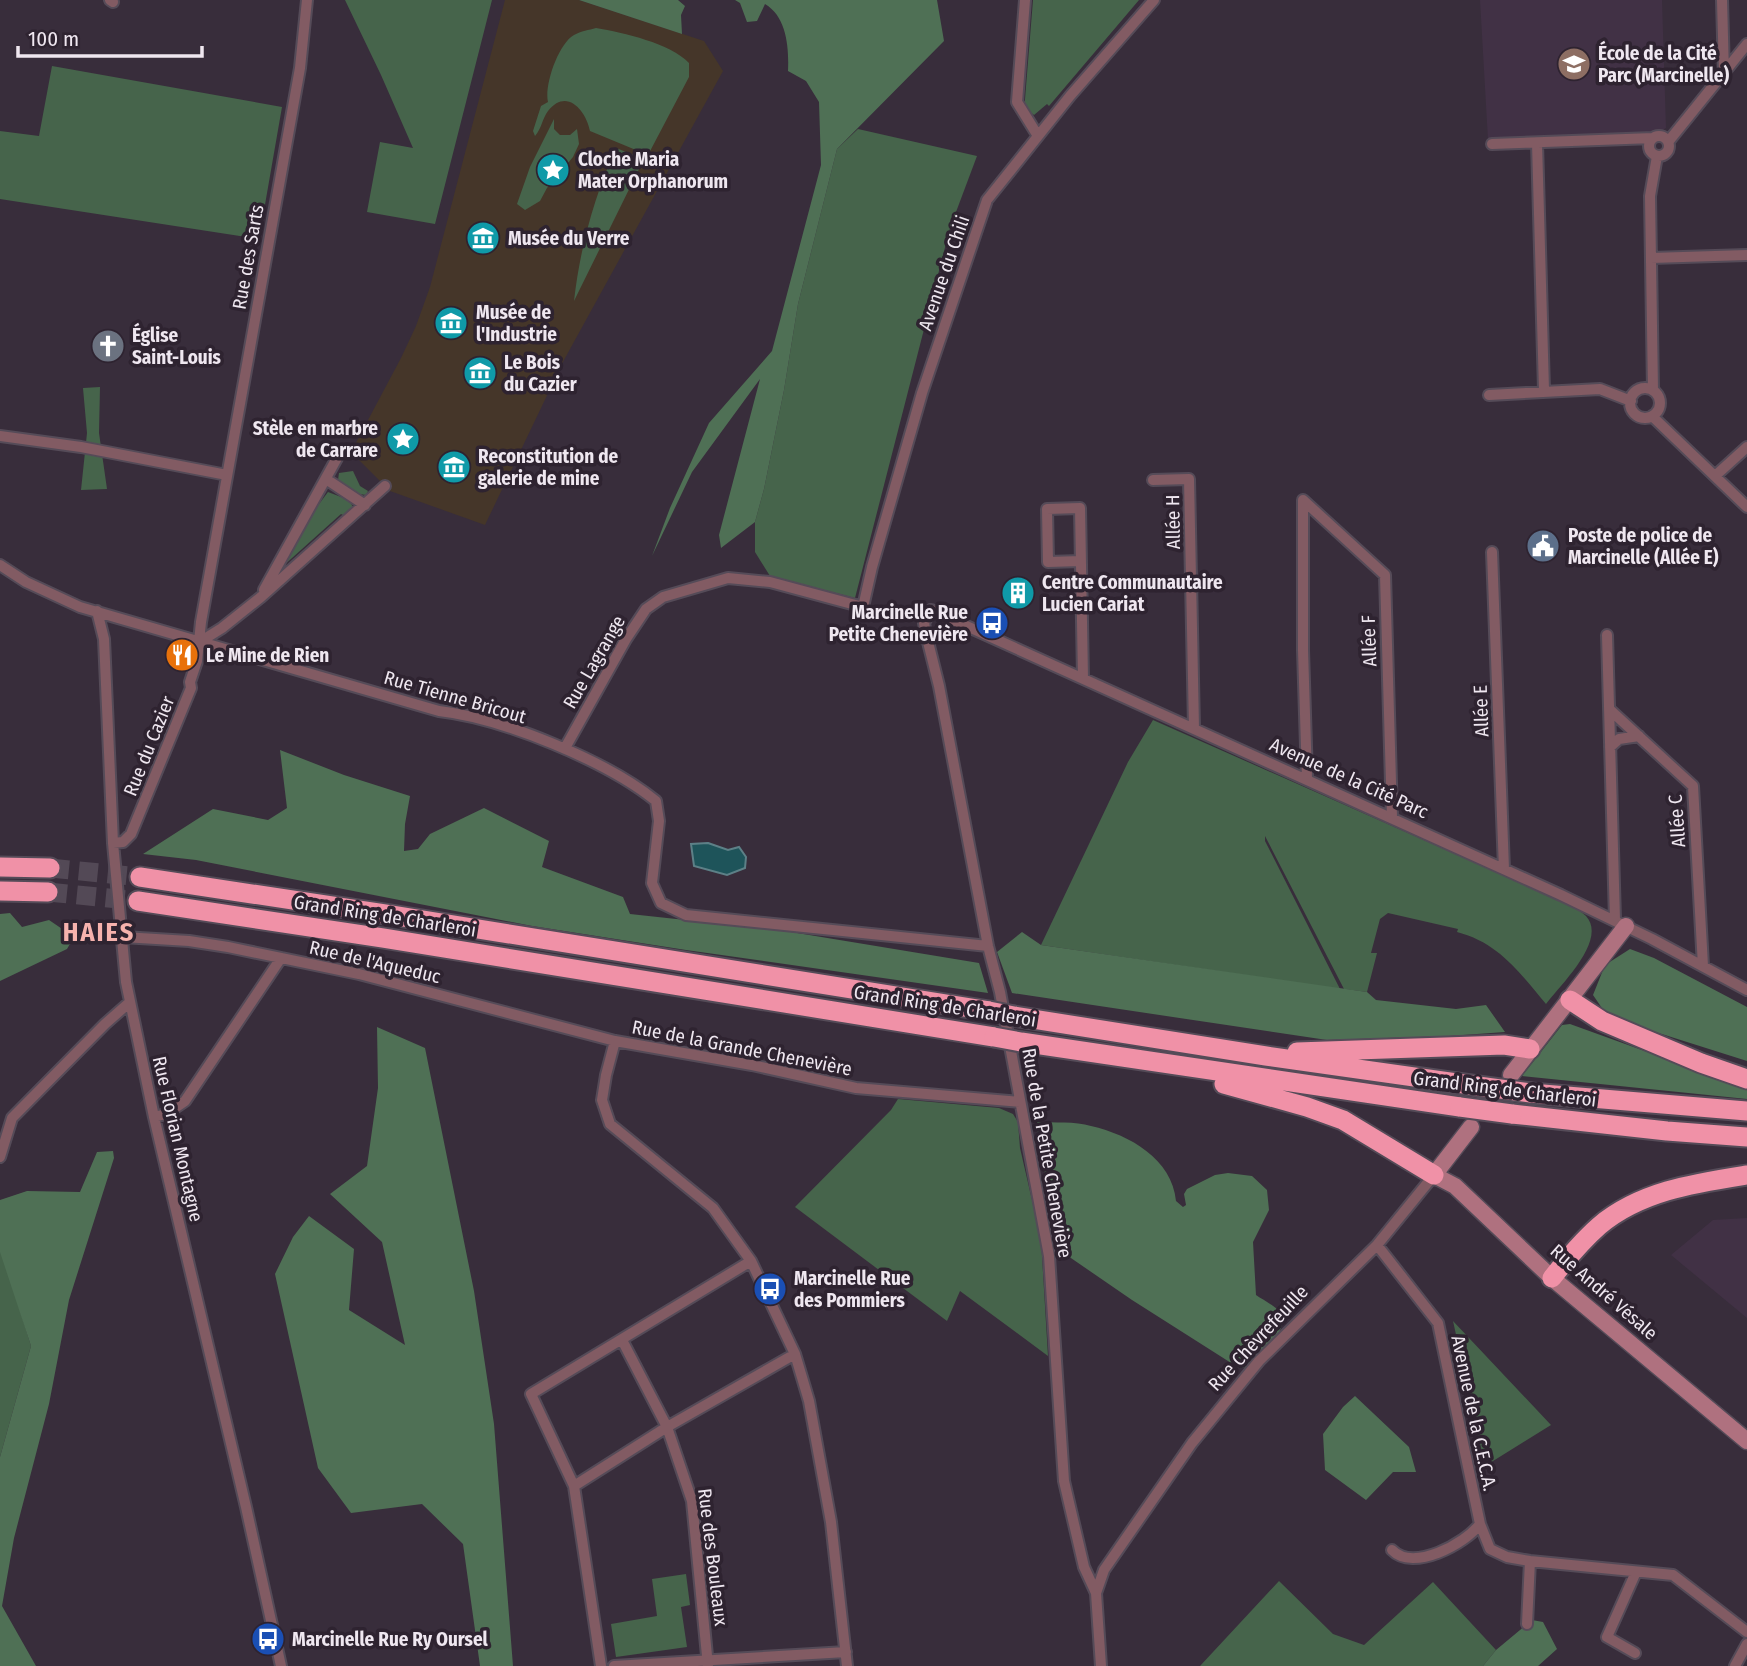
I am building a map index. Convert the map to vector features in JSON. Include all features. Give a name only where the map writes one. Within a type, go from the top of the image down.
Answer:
[{"type":"highway","points":[[0,867],[50,868]]},
{"type":"highway","name":"Grand Ring de Charleroi","points":[[140,877],[1266,1056],[1531,1093],[1747,1111]]},
{"type":"highway","points":[[0,891],[48,892]]},
{"type":"highway","name":"Grand Ring de Charleroi","points":[[138,901],[1198,1070],[1512,1114],[1747,1137]]},
{"type":"highway","points":[[1570,1000],[1602,1021],[1747,1079]]},
{"type":"highway","points":[[1266,1056],[1304,1050],[1504,1045],[1530,1049]]},
{"type":"highway","points":[[1198,1070],[1227,1086],[1272,1096],[1343,1120],[1434,1175]]},
{"type":"highway","points":[[1552,1278],[1600,1225],[1627,1207],[1656,1195],[1700,1183],[1747,1175]]},
{"type":"street","name":"Rue des Sarts","points":[[198,643],[300,68],[307,0]]},
{"type":"street","points":[[1025,0],[1017,102],[1038,136]]},
{"type":"street","name":"Avenue du Chili","points":[[863,607],[922,393],[987,200],[1154,0]]},
{"type":"street","points":[[1722,0],[1724,73]]},
{"type":"street","points":[[1657,156],[1665,154],[1668,142],[1747,44]]},
{"type":"street","points":[[1492,144],[1661,136],[1668,142]]},
{"type":"street","points":[[1653,138],[1649,148],[1657,156]]},
{"type":"street","points":[[1536,143],[1544,390]]},
{"type":"street","points":[[1652,416],[1658,410],[1660,401],[1653,390],[1650,196],[1657,156]]},
{"type":"street","points":[[1651,258],[1747,255]]},
{"type":"street","points":[[1489,395],[1600,389],[1630,401]]},
{"type":"street","points":[[1653,390],[1639,389],[1630,401],[1632,410],[1639,416],[1652,416],[1747,507]]},
{"type":"street","points":[[0,436],[81,447],[227,475]]},
{"type":"street","points":[[1715,476],[1747,447]]},
{"type":"street","points":[[261,597],[338,458]]},
{"type":"street","points":[[326,479],[365,505]]},
{"type":"street","name":"Allée H","points":[[1153,480],[1189,479],[1194,728]]},
{"type":"street","points":[[198,643],[261,597],[385,486]]},
{"type":"street","name":"Allée F","points":[[1307,778],[1303,650],[1303,500],[1385,575],[1392,817]]},
{"type":"street","points":[[1081,561],[1048,562],[1047,509],[1080,508],[1081,561],[1083,678]]},
{"type":"street","name":"Allée E","points":[[1492,552],[1504,869]]},
{"type":"street","name":"Rue Tienne Bricout","points":[[0,565],[26,582],[80,607],[439,711],[464,714],[565,748],[639,787],[656,801],[659,821],[652,883],[661,903],[686,915],[988,946]]},
{"type":"street","name":"Rue Lagrange","points":[[565,748],[626,639],[646,609],[663,597],[728,579],[770,583],[863,607]]},
{"type":"street","name":"Avenue de la Cité Parc","points":[[931,610],[1307,778],[1621,923],[1747,990]]},
{"type":"street","name":"Rue de la Petite Chenevière","points":[[931,610],[924,623],[926,634],[939,686],[988,946],[1000,992],[1049,1256],[1064,1481],[1084,1567],[1096,1593],[1101,1666]]},
{"type":"street","name":"Rue Florian Montagne","points":[[97,611],[104,639],[113,843],[126,982],[154,1117],[281,1666]]},
{"type":"street","points":[[1511,1074],[1570,1000],[1621,923],[1610,747],[1607,635]]},
{"type":"street","name":"Rue du Cazier","points":[[113,843],[123,842],[130,835],[162,762],[191,688],[198,643]]},
{"type":"street","name":"Allée C","points":[[1609,709],[1693,786],[1703,966]]},
{"type":"street","points":[[1610,747],[1619,739],[1639,737]]},
{"type":"street","name":"Rue de l'Aqueduc","points":[[123,937],[190,941],[359,974],[615,1041]]},
{"type":"street","points":[[154,1117],[166,1114],[185,1101],[281,958]]},
{"type":"street","points":[[0,1157],[12,1118],[105,1024],[131,1002]]},
{"type":"street","name":"Rue de la Grande Chenevière","points":[[847,1666],[831,1522],[809,1401],[795,1354],[751,1261],[713,1208],[610,1124],[602,1100],[615,1041],[752,1065],[856,1088],[1020,1102]]},
{"type":"street","name":"Rue Chèvrefeuille","points":[[1096,1593],[1104,1570],[1192,1443],[1259,1361],[1377,1245],[1471,1127]]},
{"type":"street","name":"Rue André Vésale","points":[[1434,1175],[1455,1186],[1552,1278],[1747,1441]]},
{"type":"street","name":"Avenue de la C.E.C.A.","points":[[1377,1245],[1438,1323],[1480,1524],[1490,1549],[1507,1557],[1530,1561],[1673,1575],[1747,1632]]},
{"type":"street","points":[[601,1666],[574,1486],[531,1394],[751,1261]]},
{"type":"street","name":"Rue des Bouleaux","points":[[622,1340],[667,1427],[692,1501],[708,1663]]},
{"type":"street","points":[[574,1486],[667,1427],[795,1354]]},
{"type":"street","points":[[1392,1550],[1398,1556],[1413,1558],[1431,1555],[1453,1548],[1471,1536],[1480,1524]]},
{"type":"street","points":[[1527,1623],[1530,1561]]},
{"type":"street","points":[[1635,1653],[1607,1637],[1636,1572]]},
{"type":"street","points":[[1735,1666],[1747,1644]]},
{"type":"street","points":[[614,1666],[708,1663],[846,1652]]},
{"type":"shaded area","points":[[345,0],[492,0],[435,224],[367,212],[380,142],[413,148]]},
{"type":"shaded area","points":[[505,0],[579,0],[704,41],[723,71],[564,360],[485,525],[390,491],[351,452],[401,358],[430,287]]},
{"type":"shaded area","points":[[579,0],[678,0],[685,6],[681,15],[682,34]]},
{"type":"shaded area","points":[[735,0],[937,0],[944,41],[837,149],[798,304],[784,390],[755,522],[721,548],[719,535],[760,379],[692,472],[652,556],[670,508],[709,423],[772,351],[821,165],[819,102],[806,81],[788,71],[787,43],[778,17],[765,4],[757,21],[747,22],[740,3]]},
{"type":"shaded area","points":[[1033,0],[1139,0],[1049,106],[1047,104],[1034,115],[1025,108]]},
{"type":"shaded area","name":"École de la Cité Parc (Marcinelle)","points":[[1480,0],[1662,0],[1666,128],[1656,134],[1488,140]]},
{"type":"shaded area","points":[[596,28],[659,44],[689,63],[689,77],[648,155],[590,131],[580,110],[569,102],[555,104],[548,111],[535,136],[533,131],[541,106],[548,102],[550,76],[563,47],[574,35]]},
{"type":"shaded area","points":[[52,66],[282,107],[259,239],[0,199],[0,131],[39,136]]},
{"type":"shaded area","points":[[554,119],[554,129],[560,135],[570,135],[577,129],[579,144],[573,157],[547,188],[540,201],[525,210],[517,204],[530,167]]},
{"type":"shaded area","points":[[858,129],[977,156],[950,228],[855,598],[770,576],[755,552],[755,522],[784,390],[798,304],[837,149]]},
{"type":"shaded area","points":[[616,148],[644,159],[574,301],[589,223]]},
{"type":"shaded area","points":[[100,387],[99,433],[107,489],[81,490],[87,433],[83,388]]},
{"type":"shaded area","points":[[353,471],[360,486],[368,491],[366,495],[359,494],[338,480],[339,473]]},
{"type":"shaded area","points":[[328,492],[349,500],[353,507],[345,516],[341,514],[282,567],[282,571],[278,570],[316,508]]},
{"type":"shaded area","points":[[1153,720],[1580,911],[1591,926],[1591,937],[1580,962],[1546,1004],[1507,960],[1485,943],[1457,932],[1458,929],[1388,913],[1380,919],[1371,953],[1377,953],[1367,992],[1344,989],[1265,836],[1265,841],[1340,989],[1041,945],[1128,762]]},
{"type":"shaded area","points":[[280,750],[344,775],[410,796],[404,851],[418,849],[430,834],[484,808],[549,841],[542,867],[623,897],[630,914],[779,930],[979,963],[988,993],[532,926],[196,860],[143,854],[213,809],[268,820],[287,808]]},
{"type":"shaded area","points":[[708,843],[728,850],[739,847],[746,857],[745,868],[727,875],[694,866],[691,844]]},
{"type":"shaded area","points":[[10,913],[22,927],[49,920],[74,937],[67,949],[0,981],[0,914]]},
{"type":"shaded area","points":[[1022,932],[1041,945],[1367,992],[1376,1000],[1456,1009],[1486,1005],[1505,1032],[1327,1040],[1012,993],[997,952]]},
{"type":"shaded area","points":[[1630,949],[1654,958],[1747,1007],[1747,1061],[1608,1017],[1593,995],[1605,965]]},
{"type":"shaded area","points":[[1570,1024],[1747,1088],[1747,1099],[1522,1076],[1562,1025]]},
{"type":"shaded area","points":[[377,1027],[425,1048],[474,1291],[494,1424],[513,1666],[480,1666],[463,1544],[422,1504],[351,1513],[318,1468],[275,1274],[293,1237],[309,1216],[354,1249],[349,1310],[405,1345],[382,1242],[330,1194],[367,1166],[378,1088]]},
{"type":"shaded area","points":[[898,1099],[999,1108],[1013,1114],[1018,1122],[1020,1148],[1041,1239],[1048,1356],[960,1291],[947,1321],[795,1207],[891,1110]]},
{"type":"shaded area","points":[[1036,1122],[1085,1124],[1134,1143],[1158,1161],[1173,1186],[1176,1201],[1183,1207],[1186,1205],[1184,1194],[1187,1189],[1215,1175],[1228,1173],[1252,1176],[1267,1190],[1269,1210],[1253,1242],[1256,1295],[1278,1309],[1283,1319],[1278,1334],[1247,1367],[1239,1368],[1068,1256],[1056,1241]]},
{"type":"shaded area","points":[[113,1151],[114,1158],[69,1300],[49,1404],[14,1538],[2,1606],[36,1666],[0,1666],[0,1457],[31,1346],[0,1252],[0,1200],[27,1191],[80,1192],[97,1152]]},
{"type":"shaded area","points":[[1747,1218],[1747,1318],[1671,1255],[1713,1220]]},
{"type":"shaded area","points":[[0,1246],[31,1346],[0,1457]]},
{"type":"shaded area","points":[[1453,1321],[1551,1425],[1485,1466]]},
{"type":"shaded area","points":[[1355,1396],[1409,1447],[1416,1472],[1393,1472],[1366,1500],[1325,1470],[1323,1434]]},
{"type":"shaded area","points":[[686,1574],[690,1605],[681,1607],[687,1647],[616,1657],[611,1624],[657,1616],[652,1579]]},
{"type":"shaded area","points":[[1279,1581],[1333,1634],[1364,1645],[1433,1582],[1496,1650],[1483,1666],[1200,1666]]},
{"type":"shaded area","points":[[1532,1620],[1543,1622],[1557,1649],[1538,1666],[1483,1666],[1496,1650]]},
{"type":"tunnel","points":[[50,868],[140,877]]},
{"type":"tunnel","points":[[48,892],[138,901]]},
{"type":"place","name":"École de la Cité Parc (Marcinelle)","points":[[1574,64]]},
{"type":"place","name":"Cloche Maria Mater Orphanorum","points":[[553,170]]},
{"type":"place","name":"Musée du Verre","points":[[483,238]]},
{"type":"place","name":"Musée de l'Industrie","points":[[451,323]]},
{"type":"place","name":"Église Saint-Louis","points":[[108,346]]},
{"type":"place","name":"Le Bois du Cazier","points":[[480,373]]},
{"type":"place","name":"Stèle en marbre de Carrare","points":[[403,439]]},
{"type":"place","name":"Reconstitution de galerie de mine","points":[[454,467]]},
{"type":"place","name":"Poste de police de Marcinelle (Allée E)","points":[[1543,546]]},
{"type":"place","name":"Centre Communautaire Lucien Cariat","points":[[1018,593]]},
{"type":"place","name":"Marcinelle Rue Petite Chenevière","points":[[992,623]]},
{"type":"place","name":"Le Mine de Rien","points":[[182,655]]},
{"type":"place","name":"Marcinelle Rue des Pommiers","points":[[770,1289]]},
{"type":"place","name":"Marcinelle Rue Ry Oursel","points":[[268,1639]]},
{"type":"district","name":"HAIES","points":[[99,932]]}]
